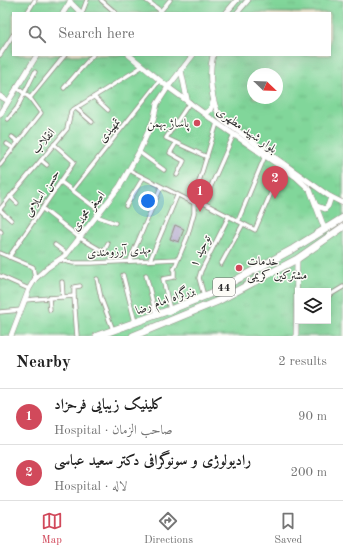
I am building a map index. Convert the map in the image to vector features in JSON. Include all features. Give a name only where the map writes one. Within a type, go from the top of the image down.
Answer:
[{"type":"highway","name":"بزرگراه امام رضا","points":[[97,336],[204,297],[325,230],[343,218]]},
{"type":"highway","name":"بزرگراه امام رضا","points":[[133,336],[218,301],[297,259],[343,227]]},
{"type":"main road","points":[[227,12],[237,0]]},
{"type":"main road","points":[[238,12],[248,0]]},
{"type":"main road","points":[[64,12],[69,1],[81,12]]},
{"type":"main road","points":[[0,115],[2,106],[8,101],[35,56]]},
{"type":"main road","name":"بلوار شهید مطهری","points":[[130,56],[168,87],[296,177],[310,190],[325,230]]},
{"type":"main road","points":[[168,87],[192,56]]},
{"type":"main road","name":"بلوار شهید مطهری","points":[[213,56],[211,72],[213,100],[216,111],[221,119],[331,197],[343,203]]},
{"type":"main road","points":[[181,70],[188,101]]},
{"type":"main road","name":"اصغر محمدی","points":[[10,336],[29,289],[35,279],[47,268],[61,260],[67,254],[120,186],[139,152],[153,121],[157,104],[168,87]]},
{"type":"main road","points":[[0,96],[8,101]]},
{"type":"main road","points":[[205,113],[210,110],[213,100]]},
{"type":"main road","points":[[317,206],[325,209],[330,203],[331,197]]},
{"type":"main road","points":[[297,259],[298,288]]},
{"type":"main road","points":[[296,336],[297,324]]},
{"type":"street","points":[[28,12],[35,0]]},
{"type":"street","points":[[82,12],[87,0]]},
{"type":"street","points":[[101,0],[115,12]]},
{"type":"street","points":[[146,0],[160,12],[169,0]]},
{"type":"street","points":[[0,55],[12,37]]},
{"type":"street","points":[[30,98],[64,56]]},
{"type":"street","points":[[64,88],[92,56]]},
{"type":"street","name":"انقلاب","points":[[0,209],[67,129],[70,111],[143,66]]},
{"type":"street","points":[[8,119],[17,108],[35,72]]},
{"type":"street","name":"تمهیدی","points":[[72,191],[160,80]]},
{"type":"street","points":[[0,165],[41,113],[30,98],[16,88]]},
{"type":"street","points":[[94,96],[108,110]]},
{"type":"street","points":[[188,101],[166,138],[207,157]]},
{"type":"street","points":[[76,108],[92,122]]},
{"type":"street","points":[[170,310],[163,279],[174,277],[174,269],[187,238],[194,213],[194,198],[217,122]]},
{"type":"street","points":[[204,202],[234,134]]},
{"type":"street","points":[[12,138],[18,142]]},
{"type":"street","points":[[176,143],[170,153],[184,161],[176,175]]},
{"type":"street","points":[[7,144],[13,148]]},
{"type":"street","name":"حسن اسلامی","points":[[10,257],[74,162],[54,144]]},
{"type":"street","points":[[139,152],[164,170]]},
{"type":"street","points":[[238,221],[266,156]]},
{"type":"street","points":[[41,160],[47,165]]},
{"type":"street","points":[[194,198],[255,230],[282,167]]},
{"type":"street","points":[[129,170],[161,188],[194,203]]},
{"type":"street","points":[[29,174],[33,179]]},
{"type":"street","points":[[126,206],[143,178]]},
{"type":"street","points":[[61,182],[100,211]]},
{"type":"street","points":[[130,260],[161,188]]},
{"type":"street","points":[[10,196],[17,203]]},
{"type":"street","points":[[150,260],[177,196]]},
{"type":"street","points":[[0,209],[11,220]]},
{"type":"street","points":[[43,209],[80,238],[104,252],[108,243]]},
{"type":"street","points":[[96,216],[115,223]]},
{"type":"street","name":"توحید ۱","points":[[204,297],[199,278],[201,271],[229,216]]},
{"type":"street","points":[[221,264],[243,224]]},
{"type":"street","points":[[55,245],[67,254]]},
{"type":"street","points":[[0,252],[33,267],[35,279]]},
{"type":"street","name":"مهدی آرزومندی","points":[[61,260],[73,263],[178,259]]},
{"type":"street","points":[[123,275],[135,322]]},
{"type":"street","points":[[146,275],[156,315]]},
{"type":"street","points":[[0,276],[29,289]]},
{"type":"street","points":[[98,279],[101,298],[113,330]]},
{"type":"street","points":[[62,282],[63,296]]},
{"type":"street","points":[[77,336],[74,287],[80,286]]},
{"type":"street","points":[[331,294],[343,287]]},
{"type":"street","points":[[25,300],[74,296]]},
{"type":"street","points":[[49,298],[50,310]]},
{"type":"street","points":[[0,312],[21,310]]},
{"type":"green space","points":[[0,0],[343,0],[343,336],[0,336]]},
{"type":"building","points":[[175,225],[184,229],[179,242],[170,239]]},
{"type":"place","name":"پاساژ بهمن","points":[[197,123]]},
{"type":"place","name":"رادیولوژی و سونوگرافی دکتر سعید عباسی","points":[[275,199]]},
{"type":"place","name":"کلینیک زیبایی فرحزاد","points":[[200,212]]},
{"type":"place","name":"خدمات مشترکین کریمی","points":[[239,268]]}]
